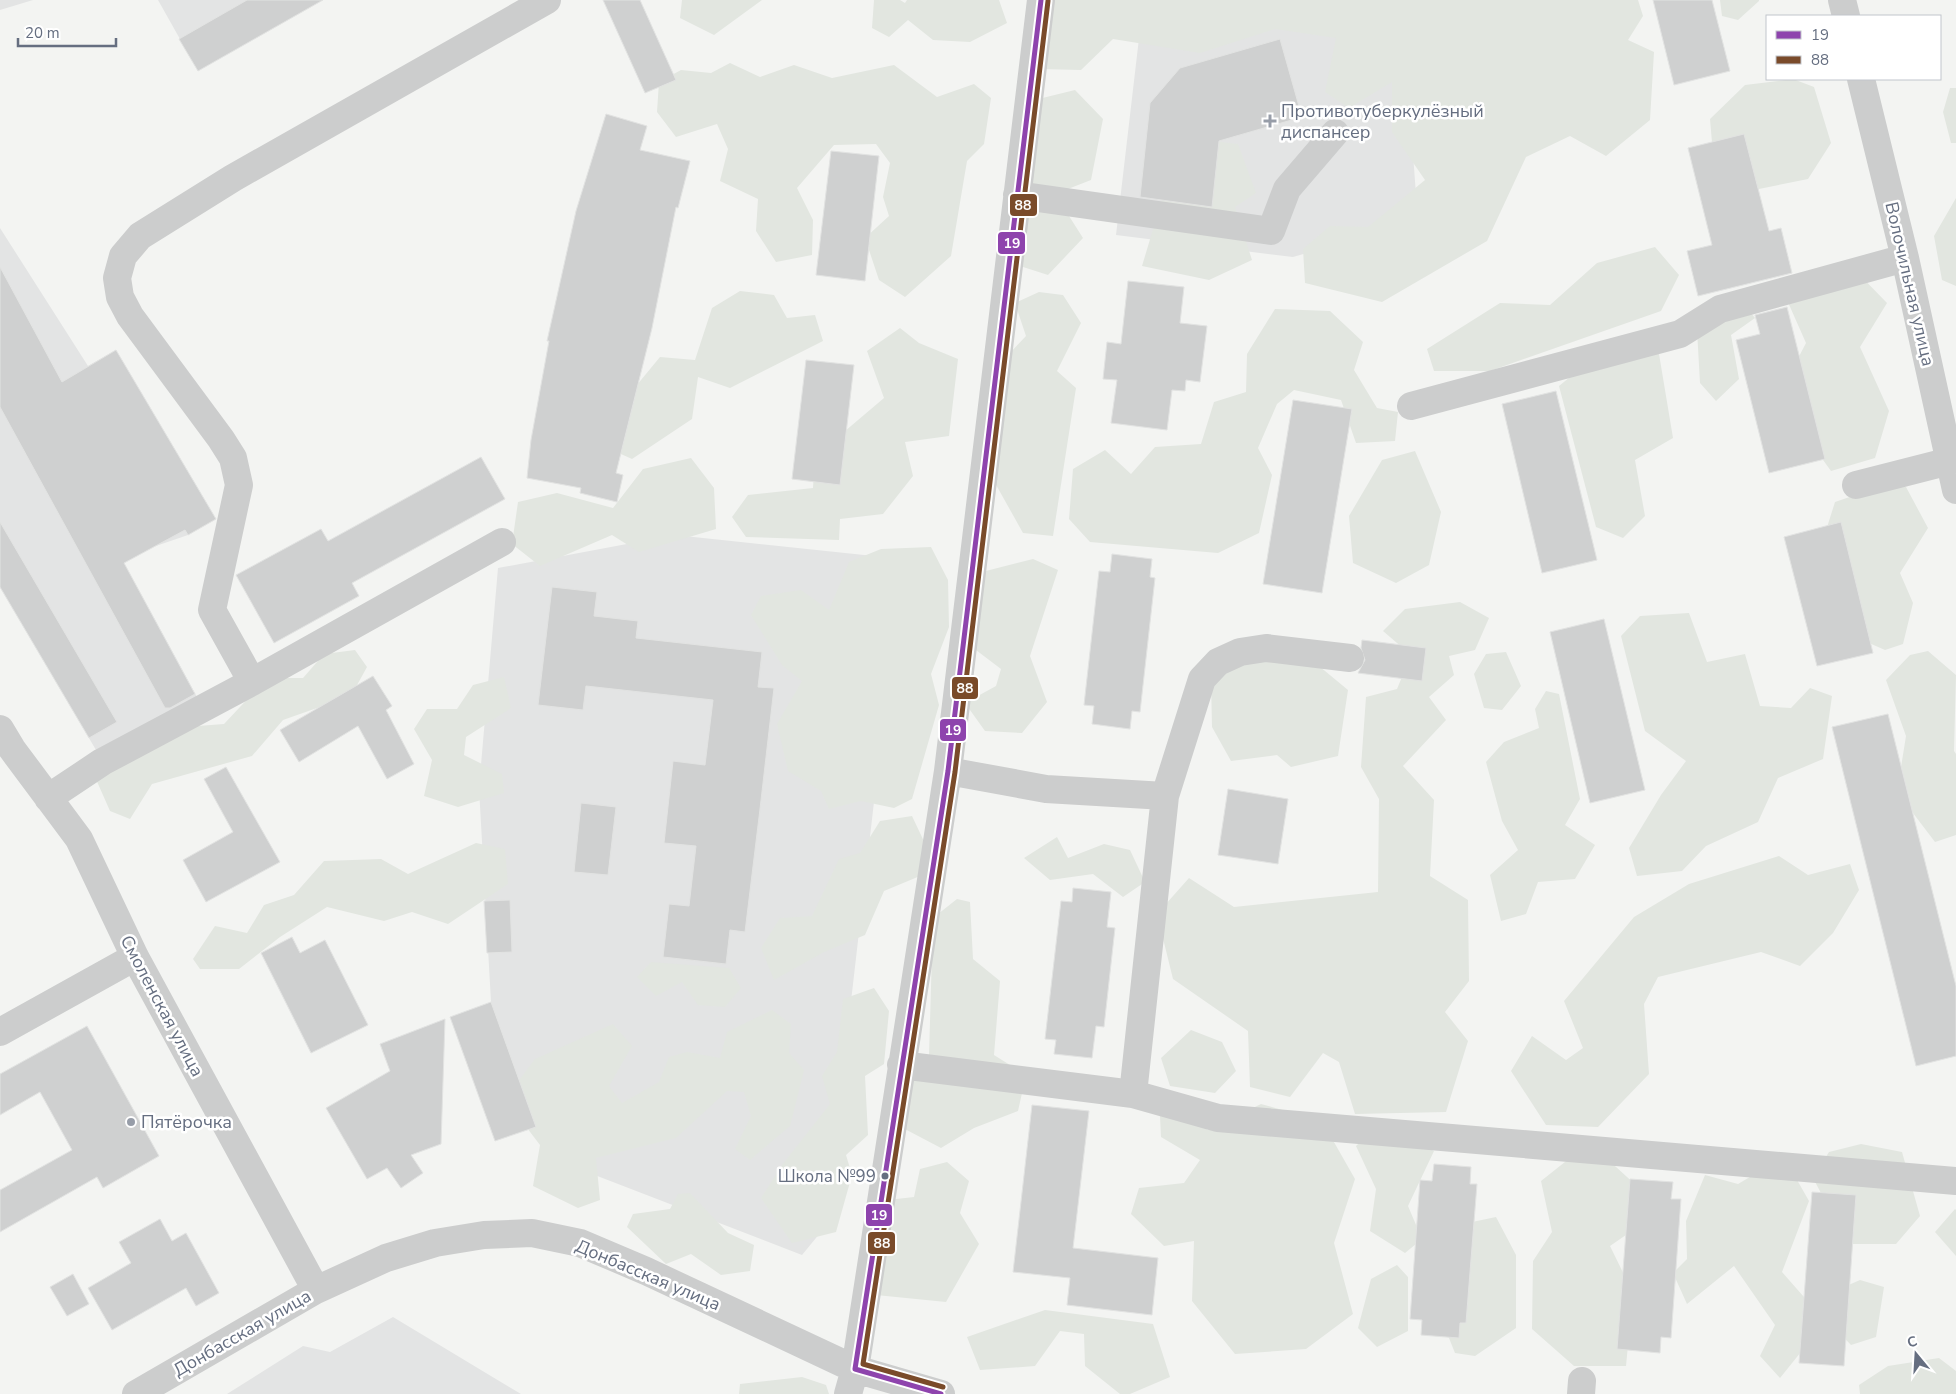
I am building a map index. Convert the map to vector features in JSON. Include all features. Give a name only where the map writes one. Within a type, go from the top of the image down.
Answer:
[{"type":"street","points":[[252,682],[212,610],[239,485],[232,458],[221,439],[130,316],[120,297],[118,287],[117,278],[122,256],[140,236],[233,178],[547,0]]},
{"type":"street","points":[[851,1381],[948,771],[1041,0]]},
{"type":"street","points":[[1842,0],[1846,15]]},
{"type":"street","name":"Волочильная улица","points":[[1861,80],[1905,258],[1956,490]]},
{"type":"street","points":[[1017,195],[1271,231],[1287,189],[1335,133]]},
{"type":"street","points":[[1411,406],[1680,334],[1720,309],[1905,258]]},
{"type":"street","points":[[1856,486],[1950,461]]},
{"type":"street","points":[[48,798],[102,762],[252,682],[502,542]]},
{"type":"street","points":[[1134,1094],[1165,796],[1202,679],[1218,662],[1240,652],[1266,648],[1350,658]]},
{"type":"street","name":"Смоленская улица","points":[[0,729],[79,839],[135,957],[316,1290]]},
{"type":"street","points":[[948,771],[1046,789],[1165,796]]},
{"type":"street","points":[[0,1032],[135,957]]},
{"type":"street","points":[[901,1065],[1134,1094],[1218,1118],[1956,1181]]},
{"type":"street","name":"Донбасская улица","points":[[136,1394],[316,1290],[386,1258],[435,1243],[484,1235],[532,1232],[580,1243],[638,1267],[851,1381],[941,1394]]},
{"type":"shaded area","points":[[0,0],[33,0],[0,10]]},
{"type":"shaded area","points":[[158,0],[323,0],[198,71]]},
{"type":"shaded area","points":[[682,0],[762,0],[714,35],[680,18]]},
{"type":"shaded area","points":[[874,0],[900,0],[905,3],[907,0],[999,0],[1007,23],[970,42],[933,40],[908,20],[889,37],[872,28]]},
{"type":"shaded area","points":[[1043,0],[1638,0],[1643,16],[1628,40],[1654,52],[1650,120],[1606,156],[1570,136],[1526,157],[1487,241],[1382,302],[1305,283],[1303,249],[1330,226],[1368,227],[1425,180],[1392,132],[1392,82],[1349,108],[1325,92],[1336,38],[1275,29],[1200,53],[1113,39],[1081,70],[1039,69]]},
{"type":"shaded area","points":[[1720,0],[1759,1],[1738,20],[1722,16]]},
{"type":"shaded area","name":"Противотуберкулёзный диспансер","points":[[1143,4],[1403,21],[1418,221],[1293,257],[1116,235]]},
{"type":"shaded area","points":[[730,63],[760,77],[794,65],[832,78],[894,65],[937,97],[974,84],[991,98],[984,144],[967,161],[951,256],[905,297],[879,280],[865,238],[889,216],[883,197],[890,163],[876,144],[834,145],[797,188],[813,220],[812,255],[776,262],[756,231],[758,199],[720,181],[728,149],[717,124],[676,137],[657,112],[659,82],[681,70],[711,73]]},
{"type":"shaded area","points":[[1796,80],[1814,87],[1831,143],[1808,179],[1744,192],[1714,166],[1710,119],[1745,85]]},
{"type":"shaded area","points":[[1950,88],[1956,88],[1956,143],[1951,143],[1943,112]]},
{"type":"shaded area","points":[[1075,90],[1103,119],[1091,180],[1055,194],[1083,238],[1048,275],[1020,266],[1022,103]]},
{"type":"shaded area","points":[[1206,140],[1238,144],[1256,193],[1235,207],[1252,260],[1209,280],[1142,266],[1166,186]]},
{"type":"shaded area","points":[[1956,198],[1956,286],[1942,280],[1934,236]]},
{"type":"shaded area","points":[[0,228],[88,366],[116,350],[216,519],[188,535],[153,547],[124,563],[197,697],[96,750],[0,587]]},
{"type":"shaded area","points":[[1655,247],[1679,275],[1661,311],[1490,371],[1434,371],[1427,349],[1500,303],[1550,305],[1597,263]]},
{"type":"shaded area","points":[[1851,266],[1887,303],[1860,347],[1889,411],[1875,458],[1831,471],[1800,428],[1792,370],[1806,343],[1787,300]]},
{"type":"shaded area","points":[[740,291],[774,295],[787,318],[815,315],[823,341],[730,388],[698,377],[692,419],[632,459],[612,450],[622,403],[660,357],[695,360],[712,308]]},
{"type":"shaded area","points":[[1039,292],[1063,295],[1081,323],[1057,371],[1076,388],[1053,536],[1023,533],[990,474],[1005,358],[1026,336],[1015,303]]},
{"type":"shaded area","points":[[1737,296],[1755,318],[1731,335],[1739,379],[1716,401],[1700,383],[1697,330]]},
{"type":"shaded area","points":[[1275,309],[1330,311],[1363,342],[1354,370],[1377,408],[1398,412],[1395,441],[1356,443],[1341,400],[1294,390],[1277,404],[1258,448],[1272,475],[1259,533],[1218,553],[1090,542],[1069,519],[1073,469],[1105,450],[1131,474],[1155,447],[1201,444],[1214,402],[1246,392],[1247,354]]},
{"type":"shaded area","points":[[900,328],[919,343],[958,359],[949,436],[905,442],[913,476],[883,514],[840,519],[839,540],[746,537],[732,517],[748,495],[813,488],[814,472],[838,437],[884,398],[867,351]]},
{"type":"shaded area","points":[[1641,337],[1659,354],[1673,438],[1635,460],[1645,516],[1623,538],[1596,527],[1559,386],[1609,345]]},
{"type":"shaded area","points":[[1415,451],[1441,512],[1429,565],[1396,583],[1353,563],[1349,516],[1382,460]]},
{"type":"shaded area","points":[[691,458],[714,488],[716,529],[639,552],[612,535],[540,566],[512,544],[518,502],[557,493],[613,508],[643,469]]},
{"type":"shaded area","points":[[1906,487],[1928,528],[1900,573],[1913,603],[1903,644],[1885,650],[1844,632],[1823,540],[1835,502],[1876,488]]},
{"type":"shaded area","points":[[675,535],[902,559],[825,1227],[802,1255],[561,1162],[536,1127],[491,1002],[479,788],[498,568]]},
{"type":"shaded area","points":[[931,547],[948,580],[949,627],[931,674],[939,705],[912,799],[894,808],[861,801],[829,809],[821,791],[788,771],[777,724],[802,681],[782,665],[751,615],[761,596],[801,590],[829,610],[849,562],[881,549]]},
{"type":"shaded area","points":[[1033,559],[1058,570],[1030,656],[1047,702],[1022,733],[985,731],[965,703],[996,686],[1001,669],[972,647],[978,573]]},
{"type":"shaded area","points":[[1460,602],[1489,618],[1475,650],[1449,656],[1454,675],[1429,697],[1446,720],[1403,766],[1434,800],[1430,876],[1468,900],[1469,981],[1445,1012],[1468,1041],[1446,1112],[1355,1114],[1339,1062],[1323,1053],[1290,1097],[1250,1087],[1248,1031],[1173,979],[1157,914],[1189,878],[1234,907],[1378,892],[1379,799],[1361,767],[1366,697],[1397,689],[1411,655],[1383,631],[1405,609]]},
{"type":"shaded area","points":[[1689,613],[1707,662],[1745,654],[1760,706],[1791,708],[1810,688],[1832,696],[1823,759],[1778,778],[1758,822],[1706,846],[1682,871],[1637,876],[1629,848],[1661,795],[1686,761],[1645,731],[1621,636],[1640,616]]},
{"type":"shaded area","points":[[355,650],[367,667],[351,696],[283,720],[252,756],[152,784],[130,819],[110,811],[95,777],[172,728],[224,724],[255,691],[280,678],[303,678],[324,654]]},
{"type":"shaded area","points":[[1928,651],[1956,675],[1954,751],[1956,754],[1956,835],[1935,842],[1897,792],[1906,736],[1886,680],[1910,655]]},
{"type":"shaded area","points":[[1506,652],[1521,686],[1502,710],[1484,708],[1474,674],[1486,654]]},
{"type":"shaded area","points":[[1251,657],[1319,666],[1348,690],[1338,756],[1291,767],[1277,755],[1231,761],[1212,727],[1211,681]]},
{"type":"shaded area","points":[[504,677],[511,708],[466,737],[464,755],[502,774],[504,793],[458,807],[424,796],[432,760],[414,729],[427,709],[457,709],[473,685]]},
{"type":"shaded area","points":[[1546,691],[1559,694],[1580,799],[1565,825],[1595,845],[1575,879],[1538,882],[1526,914],[1501,921],[1490,875],[1518,850],[1502,821],[1486,762],[1504,742],[1539,728],[1535,709]]},
{"type":"shaded area","points":[[912,816],[929,852],[920,876],[884,891],[865,935],[824,952],[774,980],[761,948],[780,918],[812,916],[839,859],[860,853],[880,821]]},
{"type":"shaded area","points":[[1057,837],[1068,858],[1104,844],[1130,850],[1145,882],[1123,897],[1093,874],[1050,880],[1024,858]]},
{"type":"shaded area","points":[[476,843],[505,849],[508,884],[448,924],[412,912],[384,921],[327,907],[280,937],[239,969],[200,969],[193,959],[215,926],[247,933],[264,905],[294,895],[324,861],[381,859],[408,874]]},
{"type":"shaded area","points":[[1779,856],[1808,875],[1850,864],[1859,890],[1833,933],[1800,966],[1761,952],[1658,977],[1644,1004],[1649,1074],[1598,1127],[1546,1125],[1511,1071],[1532,1036],[1566,1060],[1583,1048],[1564,1001],[1634,917],[1689,884]]},
{"type":"shaded area","points":[[957,899],[970,902],[973,959],[1000,981],[994,1055],[1026,1075],[1018,1111],[974,1128],[941,1148],[901,1127],[905,1080],[929,1056],[933,918]]},
{"type":"shaded area","points":[[651,962],[729,968],[741,988],[725,1007],[698,1005],[682,982],[656,996],[637,977]]},
{"type":"shaded area","points":[[874,988],[889,1011],[884,1064],[865,1076],[868,1135],[846,1155],[852,1175],[836,1232],[792,1243],[761,1198],[782,1165],[830,1104],[822,1076],[837,1052],[843,999]]},
{"type":"shaded area","points":[[772,1010],[791,1024],[789,1053],[804,1070],[790,1126],[750,1160],[735,1149],[751,1116],[744,1092],[727,1091],[676,1138],[596,1158],[600,1200],[578,1208],[533,1186],[540,1145],[505,1099],[535,1059],[613,1024],[632,1046],[609,1086],[622,1103],[659,1082],[669,1057],[687,1052],[720,1058],[727,1032]]},
{"type":"shaded area","points":[[1191,1030],[1222,1042],[1236,1071],[1215,1093],[1170,1086],[1161,1058]]},
{"type":"shaded area","points":[[1261,1104],[1322,1121],[1355,1179],[1334,1243],[1353,1314],[1306,1349],[1235,1354],[1192,1301],[1194,1241],[1164,1246],[1131,1214],[1139,1188],[1184,1183],[1200,1160],[1161,1137],[1160,1116],[1182,1113],[1208,1130]]},
{"type":"shaded area","points":[[1379,1124],[1434,1151],[1408,1206],[1422,1239],[1405,1253],[1370,1231],[1376,1189],[1356,1146]]},
{"type":"shaded area","points":[[1861,1144],[1902,1152],[1920,1216],[1896,1244],[1848,1244],[1813,1178],[1829,1152]]},
{"type":"shaded area","points":[[1575,1154],[1604,1156],[1638,1187],[1636,1228],[1610,1246],[1633,1293],[1626,1366],[1574,1366],[1532,1329],[1533,1261],[1552,1232],[1541,1181]]},
{"type":"shaded area","points":[[1784,1157],[1809,1201],[1782,1272],[1811,1305],[1809,1342],[1780,1378],[1760,1356],[1775,1325],[1734,1266],[1687,1304],[1673,1273],[1687,1259],[1686,1221],[1705,1175],[1738,1184]]},
{"type":"shaded area","points":[[947,1162],[969,1181],[960,1213],[979,1244],[946,1302],[876,1295],[870,1202],[914,1197],[920,1169]]},
{"type":"shaded area","points":[[690,1193],[728,1233],[754,1245],[750,1271],[721,1275],[691,1254],[666,1264],[627,1227],[633,1214],[670,1209],[678,1194]]},
{"type":"shaded area","points":[[1956,1210],[1956,1256],[1935,1232]]},
{"type":"shaded area","points":[[1496,1217],[1516,1255],[1516,1328],[1475,1356],[1455,1353],[1435,1303],[1453,1226]]},
{"type":"shaded area","points":[[1397,1265],[1408,1277],[1408,1331],[1377,1347],[1358,1328],[1371,1279]]},
{"type":"shaded area","points":[[1860,1280],[1884,1287],[1876,1337],[1851,1345],[1822,1315],[1828,1294]]},
{"type":"shaded area","points":[[1045,1310],[1153,1324],[1170,1377],[1130,1394],[1120,1394],[1085,1366],[1084,1334],[1060,1331],[1035,1366],[980,1370],[967,1337]]},
{"type":"shaded area","points":[[393,1317],[521,1394],[227,1394],[303,1346],[330,1352]]},
{"type":"shaded area","points":[[1939,1358],[1956,1371],[1956,1394],[1860,1394],[1859,1385],[1888,1366]]},
{"type":"shaded area","points":[[802,1377],[826,1385],[829,1394],[739,1394],[740,1384]]},
{"type":"building","points":[[247,0],[323,0],[198,71],[179,39]]},
{"type":"building","points":[[603,0],[640,0],[676,80],[645,93]]},
{"type":"building","points":[[1653,0],[1712,0],[1730,71],[1674,85]]},
{"type":"building","points":[[1280,39],[1302,117],[1219,141],[1212,207],[1140,197],[1150,103],[1180,68]]},
{"type":"building","points":[[606,114],[647,126],[640,150],[690,161],[678,208],[676,207],[652,328],[616,473],[623,475],[617,502],[580,493],[581,488],[527,478],[531,440],[549,341],[547,341],[576,211]]},
{"type":"building","points":[[1744,134],[1769,231],[1781,228],[1792,273],[1698,296],[1687,251],[1712,245],[1688,148]]},
{"type":"building","points":[[831,151],[879,156],[865,281],[816,275]]},
{"type":"building","points":[[0,267],[62,382],[116,350],[216,519],[188,535],[185,530],[124,563],[195,694],[170,708],[165,708],[0,407]]},
{"type":"building","points":[[1128,281],[1184,287],[1180,323],[1207,326],[1200,382],[1186,380],[1185,391],[1172,390],[1167,430],[1111,423],[1117,380],[1103,379],[1107,342],[1121,344]]},
{"type":"building","points":[[1787,307],[1825,459],[1769,473],[1736,340],[1760,334],[1755,315]]},
{"type":"building","points":[[806,360],[854,365],[840,485],[792,479]]},
{"type":"building","points":[[1556,391],[1597,560],[1542,573],[1502,404]]},
{"type":"building","points":[[1293,400],[1352,409],[1322,593],[1263,584]]},
{"type":"building","points":[[481,457],[505,499],[352,583],[359,596],[274,643],[236,575],[321,529],[328,541]]},
{"type":"building","points":[[0,522],[117,722],[89,738],[0,587]]},
{"type":"building","points":[[1841,522],[1873,653],[1817,666],[1784,537]]},
{"type":"building","points":[[1112,554],[1152,559],[1150,577],[1155,578],[1140,712],[1132,711],[1130,729],[1092,724],[1094,706],[1084,705],[1099,571],[1110,572]]},
{"type":"building","points":[[552,587],[597,592],[594,616],[638,621],[636,638],[762,652],[758,687],[774,688],[745,932],[730,930],[726,964],[663,957],[669,904],[689,906],[696,846],[664,843],[673,761],[705,765],[713,700],[586,686],[583,710],[538,705]]},
{"type":"building","points":[[1604,619],[1645,790],[1590,803],[1550,632]]},
{"type":"building","points":[[1362,640],[1426,648],[1422,681],[1358,673],[1365,660],[1361,648]]},
{"type":"building","points":[[373,676],[392,706],[386,710],[414,764],[387,779],[358,726],[299,762],[280,730]]},
{"type":"building","points":[[1888,714],[1956,986],[1956,1056],[1916,1066],[1832,727]]},
{"type":"building","points":[[226,767],[280,862],[206,902],[183,860],[233,832],[204,779]]},
{"type":"building","points":[[1228,789],[1288,799],[1278,864],[1218,855]]},
{"type":"building","points":[[581,803],[616,807],[608,875],[574,872]]},
{"type":"building","points":[[1073,888],[1111,892],[1107,927],[1115,928],[1104,1027],[1096,1026],[1092,1058],[1054,1054],[1056,1040],[1045,1039],[1061,901],[1072,902]]},
{"type":"building","points":[[510,900],[512,952],[487,953],[484,901]]},
{"type":"building","points":[[292,937],[300,953],[325,940],[368,1025],[311,1053],[261,953]]},
{"type":"building","points":[[491,1002],[536,1127],[495,1141],[450,1017]]},
{"type":"building","points":[[445,1019],[441,1144],[411,1155],[423,1173],[401,1188],[387,1168],[367,1179],[326,1108],[390,1071],[380,1044]]},
{"type":"building","points":[[87,1026],[159,1156],[103,1188],[97,1177],[0,1232],[0,1190],[72,1150],[40,1092],[0,1115],[0,1074]]},
{"type":"building","points":[[1032,1105],[1089,1111],[1073,1248],[1158,1258],[1152,1315],[1067,1305],[1070,1278],[1013,1272]]},
{"type":"building","points":[[1434,1164],[1471,1167],[1470,1184],[1477,1184],[1466,1323],[1460,1323],[1459,1338],[1421,1335],[1422,1320],[1410,1319],[1420,1180],[1432,1181]]},
{"type":"building","points":[[1630,1179],[1673,1182],[1671,1199],[1681,1199],[1671,1338],[1661,1337],[1660,1353],[1617,1349]]},
{"type":"building","points":[[1812,1192],[1856,1195],[1844,1366],[1799,1363]]},
{"type":"building","points":[[160,1219],[172,1241],[186,1233],[219,1293],[196,1306],[186,1288],[112,1330],[88,1288],[131,1263],[119,1242]]},
{"type":"building","points":[[73,1274],[89,1304],[67,1316],[50,1287]]},
{"type":"transit line","name":"19","points":[[941,1394],[855,1369],[948,771],[1041,0]]},
{"type":"transit line","name":"88","points":[[943,1387],[863,1364],[955,772],[1048,1]]},
{"type":"place","name":"Противотуберкулёзный диспансер","points":[[1270,121]]},
{"type":"place","name":"Пятёрочка","points":[[131,1122]]},
{"type":"place","name":"Школа №99","points":[[885,1176]]}]
